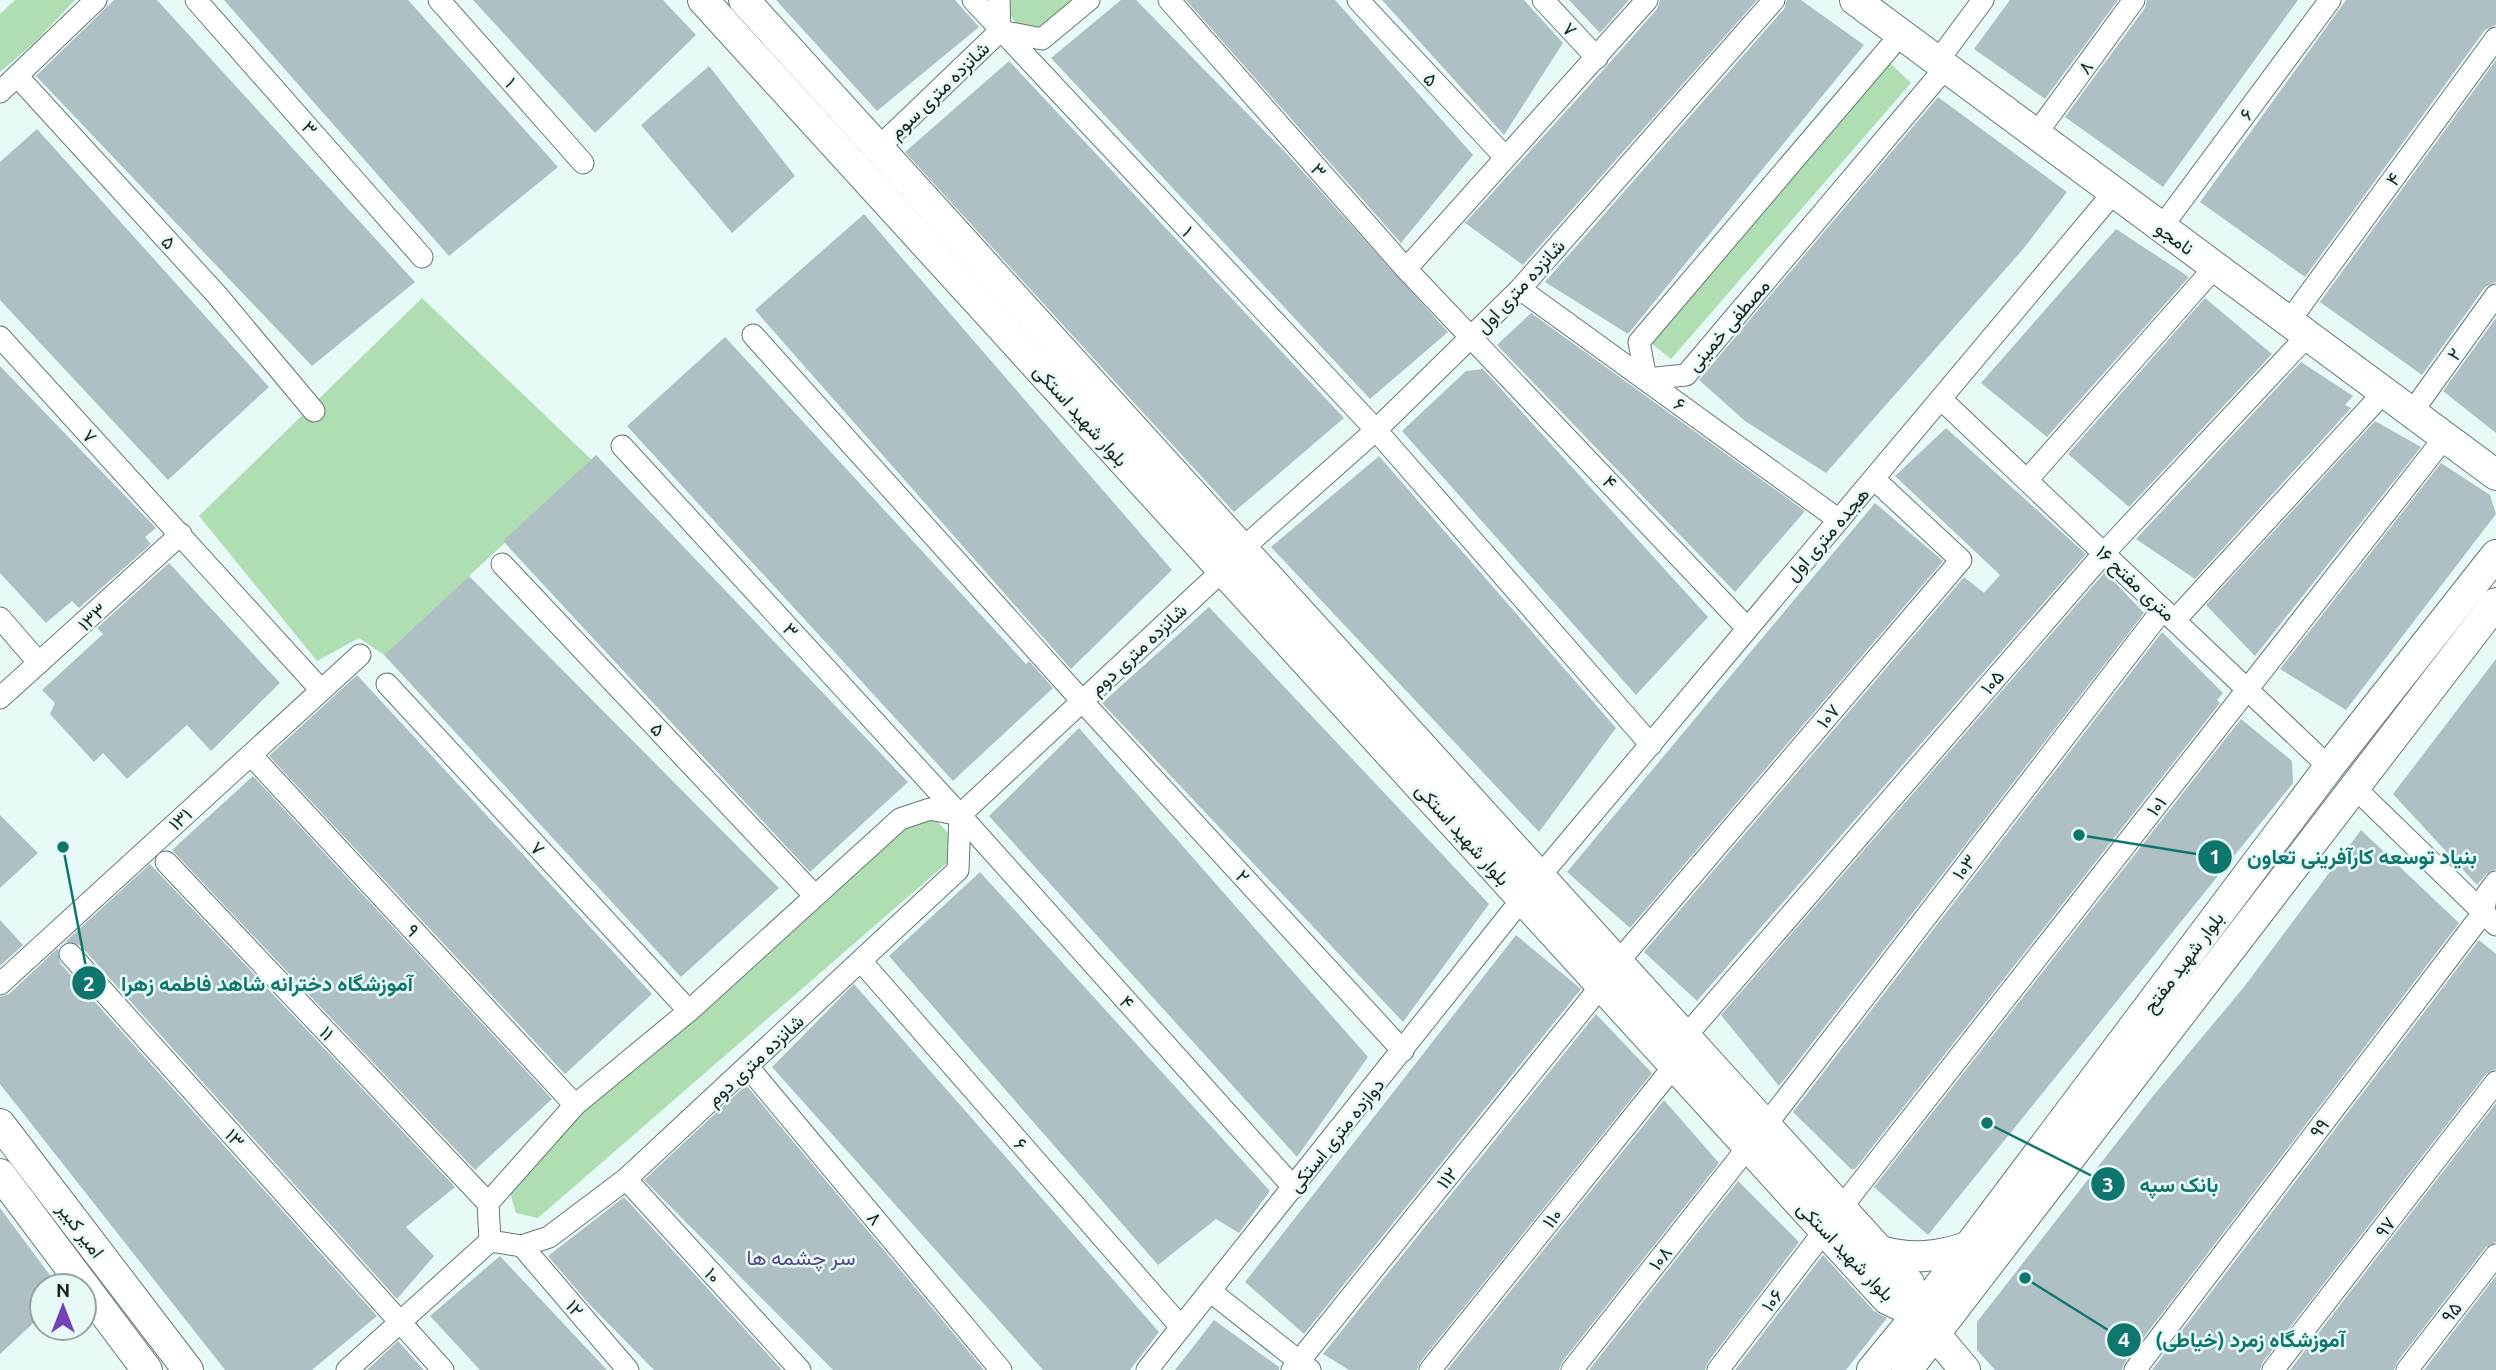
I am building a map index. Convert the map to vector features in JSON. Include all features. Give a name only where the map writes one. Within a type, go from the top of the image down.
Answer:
[{"type":"main road","name":"بلوار شهید استکی","points":[[703,0],[1119,435],[1610,974],[1685,1037],[1757,1136],[1833,1219],[1887,1299],[1927,1325]]},
{"type":"main road","name":"بلوار شهید استکی","points":[[744,0],[878,148],[1119,435]]},
{"type":"main road","name":"نامجو","points":[[1855,0],[2496,475]]},
{"type":"main road","name":"بلوار شهید مفتح","points":[[1907,1370],[1927,1325],[1970,1246],[2329,767],[2496,555]]},
{"type":"main road","name":"بلوار شهید مفتح","points":[[1872,1370],[1927,1325],[2496,603]]},
{"type":"main road","name":"بلوار شهید استکی","points":[[1610,974],[1674,1066],[1757,1136]]},
{"type":"main road","name":"امیر کبیر","points":[[0,1124],[188,1370]]},
{"type":"main road","name":"امیر کبیر","points":[[0,1174],[74,1272]]},
{"type":"main road","name":"بلوار شهید استکی","points":[[1833,1219],[1880,1251],[1909,1283],[1927,1325]]},
{"type":"main road","points":[[1880,1251],[1896,1256],[1939,1257],[1970,1246]]},
{"type":"main road","name":"امیر کبیر","points":[[98,1305],[147,1370]]},
{"type":"main road","points":[[1927,1325],[1965,1370]]},
{"type":"street","points":[[0,92],[96,0]]},
{"type":"street","name":"۳","points":[[196,0],[422,257]]},
{"type":"street","name":"۱","points":[[439,0],[583,163]]},
{"type":"street","points":[[973,0],[1000,31]]},
{"type":"street","name":"شانزده متری سوم","points":[[878,148],[1000,31],[999,0]]},
{"type":"street","name":"شانزده متری سوم","points":[[1000,31],[1042,38],[1089,0]]},
{"type":"street","name":"۳","points":[[1169,0],[1406,269],[1473,336]]},
{"type":"street","name":"۵","points":[[1358,0],[1505,157]]},
{"type":"street","name":"۷","points":[[1543,0],[1597,58]]},
{"type":"street","points":[[1406,269],[1647,0]]},
{"type":"street","name":"شانزده متری اول","points":[[1233,560],[1376,430],[1520,289],[1774,0]]},
{"type":"street","name":"مصطفی خمینی","points":[[1646,379],[1686,375],[1942,65],[1983,0]]},
{"type":"street","name":"۸","points":[[2036,134],[2134,0]]},
{"type":"street","name":"۶","points":[[2161,229],[2330,0]]},
{"type":"street","name":"۱","points":[[1000,31],[1376,430]]},
{"type":"street","points":[[1646,379],[1639,342],[1901,34]]},
{"type":"street","name":"۴","points":[[2299,328],[2496,38]]},
{"type":"street","name":"۵","points":[[18,77],[217,295],[314,411]]},
{"type":"street","name":"هجده متری اول","points":[[1531,888],[1746,628],[2114,192]]},
{"type":"street","points":[[2026,480],[2215,267]]},
{"type":"street","name":"۶","points":[[1520,289],[1839,520]]},
{"type":"street","name":"۲","points":[[2412,412],[2496,295]]},
{"type":"street","name":"۱۰۵","points":[[1685,1037],[2299,328]]},
{"type":"street","points":[[753,335],[1082,701]]},
{"type":"street","name":"۴","points":[[1473,336],[1746,628]]},
{"type":"street","name":"۷","points":[[0,337],[321,690]]},
{"type":"street","name":"۱۰۳","points":[[1757,1136],[2169,615],[2384,392]]},
{"type":"street","name":"۱۶ متری مفتح","points":[[1941,399],[2329,767]]},
{"type":"street","points":[[1376,430],[1651,745]]},
{"type":"street","name":"۱۰۱","points":[[1833,1219],[2445,437]]},
{"type":"street","name":"۳","points":[[622,446],[960,815]]},
{"type":"street","name":"۱۰۷","points":[[1610,974],[1961,560],[1874,479]]},
{"type":"street","name":"۱۳۳","points":[[0,698],[91,621],[181,534]]},
{"type":"street","name":"شانزده متری دوم","points":[[522,1246],[549,1237],[626,1179],[958,870],[960,815],[1233,560]]},
{"type":"street","name":"۵","points":[[502,564],[814,894]]},
{"type":"street","points":[[0,618],[39,663]]},
{"type":"street","name":"۱۳۱","points":[[0,984],[360,655]]},
{"type":"street","name":"۷","points":[[387,684],[689,1011]]},
{"type":"street","name":"۲","points":[[1082,701],[1403,1051]]},
{"type":"street","name":"۹","points":[[251,755],[575,1105]]},
{"type":"street","points":[[2353,786],[2489,919]]},
{"type":"street","points":[[490,1241],[488,1203],[575,1105],[689,1011],[814,894],[900,819],[930,809],[960,815]]},
{"type":"street","name":"۴","points":[[960,815],[1294,1188]]},
{"type":"street","name":"۱۱","points":[[166,862],[488,1203]]},
{"type":"street","name":"۹۹","points":[[2135,1370],[2489,919],[2487,894],[2496,882]]},
{"type":"street","name":"دوازده متری استکی","points":[[1147,1370],[1531,888]]},
{"type":"street","name":"۱۳","points":[[70,954],[443,1370]]},
{"type":"street","name":"۶","points":[[861,961],[1181,1327]]},
{"type":"street","name":"۱۱۲","points":[[1300,1367],[1610,974]]},
{"type":"street","name":"۱۱۰","points":[[1430,1370],[1674,1066]]},
{"type":"street","name":"۸","points":[[748,1067],[1001,1370]]},
{"type":"street","name":"۹۷","points":[[2273,1370],[2496,1082]]},
{"type":"street","name":"۱۰۸","points":[[1573,1370],[1757,1136]]},
{"type":"street","name":"۱۰","points":[[626,1179],[800,1370]]},
{"type":"street","name":"۱۰۶","points":[[1718,1370],[1833,1219]]},
{"type":"street","points":[[347,1370],[490,1241]]},
{"type":"street","points":[[490,1241],[522,1246]]},
{"type":"street","name":"۱۲","points":[[522,1246],[628,1370]]},
{"type":"street","name":"۹۵","points":[[2407,1370],[2496,1255]]},
{"type":"street","points":[[1210,1291],[1300,1367]]},
{"type":"green space","points":[[15,0],[75,0],[35,42],[0,72],[0,14]]},
{"type":"green space","points":[[1007,0],[1075,0],[1042,29],[1017,27],[1006,5]]},
{"type":"green space","points":[[1887,60],[1911,83],[1671,359],[1647,340]]},
{"type":"green space","points":[[422,298],[593,461],[384,655],[359,638],[317,661],[199,516]]},
{"type":"green space","points":[[920,813],[935,819],[951,836],[948,862],[538,1218],[516,1213],[504,1173]]},
{"type":"building","points":[[114,0],[157,0],[415,282],[312,366],[36,76]]},
{"type":"building","points":[[224,0],[408,0],[558,167],[449,256]]},
{"type":"building","points":[[473,0],[663,0],[696,35],[595,133]]},
{"type":"building","points":[[776,0],[955,0],[979,27],[877,111]]},
{"type":"building","points":[[1121,0],[1136,0],[1285,152],[1448,332],[1370,399],[1051,58]]},
{"type":"building","points":[[1186,0],[1335,0],[1473,155],[1401,243]]},
{"type":"building","points":[[1382,0],[1524,0],[1563,43],[1504,135]]},
{"type":"building","points":[[1569,0],[1629,0],[1600,33]]},
{"type":"building","points":[[1660,0],[1757,0],[1523,265],[1465,223],[1657,9]]},
{"type":"building","points":[[1787,0],[1801,0],[1864,45],[1628,334],[1545,282],[1784,9]]},
{"type":"building","points":[[2010,0],[2118,0],[2045,99],[1974,49]]},
{"type":"building","points":[[2147,0],[2298,0],[2163,187],[2065,117],[2145,8]]},
{"type":"building","points":[[2346,0],[2496,0],[2496,25],[2485,30],[2305,277],[2200,202]]},
{"type":"building","points":[[2496,60],[2496,282],[2485,287],[2422,375],[2320,302]]},
{"type":"building","points":[[1009,61],[1344,418],[1234,512],[905,152]]},
{"type":"building","points":[[709,66],[795,176],[732,233],[641,125]]},
{"type":"building","points":[[1938,97],[2067,192],[2024,248],[1826,473],[1745,421],[1699,380]]},
{"type":"building","points":[[37,129],[269,387],[168,480],[0,300],[0,162]]},
{"type":"building","points":[[864,214],[1172,570],[1071,669],[755,310]]},
{"type":"building","points":[[2116,229],[2189,277],[2047,437],[1981,383]]},
{"type":"building","points":[[2205,298],[2272,354],[2129,507],[2068,454]]},
{"type":"building","points":[[1531,313],[1805,511],[1735,592],[1497,345]]},
{"type":"building","points":[[2496,318],[2496,433],[2443,391]]},
{"type":"building","points":[[725,337],[1026,664],[1029,661],[1053,688],[953,781],[627,426]]},
{"type":"building","points":[[2301,362],[2353,396],[2345,405],[2351,408],[2195,579],[2136,539]]},
{"type":"building","points":[[0,366],[156,528],[145,537],[151,544],[79,608],[72,601],[46,623],[0,573]]},
{"type":"building","points":[[1483,369],[1708,617],[1636,695],[1402,431],[1466,371]]},
{"type":"building","points":[[2375,421],[2421,447],[2255,656],[2206,605]]},
{"type":"building","points":[[1946,428],[2086,554],[1697,1001],[1644,952],[1964,577],[1984,593],[2000,575],[1895,476]]},
{"type":"building","points":[[596,455],[908,782],[810,872],[503,541]]},
{"type":"building","points":[[1379,456],[1616,728],[1539,832],[1271,547]]},
{"type":"building","points":[[2441,463],[2490,495],[2496,514],[2346,710],[2280,669]]},
{"type":"building","points":[[1875,503],[1943,561],[1630,928],[1567,872]]},
{"type":"building","points":[[169,563],[280,683],[211,751],[187,725],[127,779],[103,753],[94,762],[50,714],[55,703],[42,690],[103,634],[97,628]]},
{"type":"building","points":[[2105,572],[2144,613],[1779,1086],[1721,1015]]},
{"type":"building","points":[[469,576],[779,888],[681,977],[384,655]]},
{"type":"building","points":[[1209,607],[1489,904],[1403,1022],[1102,703]]},
{"type":"building","points":[[2162,632],[2223,693],[2217,700],[2220,703],[1855,1169],[1851,1169],[1793,1112]]},
{"type":"building","points":[[2496,659],[2496,869],[2486,874],[2477,885],[2393,794]]},
{"type":"building","points":[[357,675],[652,994],[565,1074],[269,756]]},
{"type":"building","points":[[2241,719],[2292,761],[2293,783],[1928,1235],[1874,1187]]},
{"type":"building","points":[[1079,728],[1368,1057],[1297,1157],[989,816]]},
{"type":"building","points":[[253,776],[552,1099],[475,1170],[172,850]]},
{"type":"building","points":[[0,815],[38,853],[0,888]]},
{"type":"building","points":[[2361,830],[2459,923],[2125,1362],[2122,1370],[1995,1370],[1977,1350],[1977,1322],[2153,1096],[2244,987]]},
{"type":"building","points":[[150,864],[455,1187],[406,1227],[434,1256],[397,1299],[80,945],[65,942]]},
{"type":"building","points":[[980,872],[1270,1191],[1239,1233],[1216,1219],[1158,1265],[889,956]]},
{"type":"building","points":[[0,920],[23,945],[0,966]]},
{"type":"building","points":[[1516,935],[1581,989],[1304,1334],[1245,1282]]},
{"type":"building","points":[[2479,940],[2496,954],[2496,1069],[2486,1074],[2263,1362],[2260,1370],[2152,1370]]},
{"type":"building","points":[[58,948],[60,963],[377,1316],[312,1370],[225,1370],[0,1084],[0,997],[9,994]]},
{"type":"building","points":[[854,984],[1159,1332],[1130,1370],[1043,1370],[772,1067]]},
{"type":"building","points":[[1596,1014],[1652,1073],[1420,1362],[1417,1370],[1349,1370],[1323,1354]]},
{"type":"building","points":[[746,1085],[984,1370],[833,1370],[644,1180]]},
{"type":"building","points":[[1664,1100],[1719,1163],[1562,1362],[1559,1370],[1447,1370]]},
{"type":"building","points":[[2496,1103],[2496,1242],[2486,1247],[2397,1362],[2394,1370],[2290,1370]]},
{"type":"building","points":[[1738,1181],[1799,1242],[1708,1362],[1705,1370],[1589,1370]]},
{"type":"building","points":[[624,1197],[782,1370],[654,1370],[590,1305],[548,1256]]},
{"type":"building","points":[[0,1208],[48,1272],[28,1272],[28,1328],[0,1354]]},
{"type":"building","points":[[1823,1255],[1874,1311],[1887,1318],[1846,1370],[1735,1370]]},
{"type":"building","points":[[500,1256],[607,1370],[480,1370],[430,1316]]},
{"type":"building","points":[[2496,1276],[2496,1370],[2424,1370]]},
{"type":"building","points":[[1214,1320],[1279,1367],[1279,1370],[1175,1370]]},
{"type":"building","points":[[398,1341],[424,1370],[367,1370]]},
{"type":"place","name":"بنیاد توسعه کارآفرینی تعاون","points":[[2079,835]]},
{"type":"place","name":"آموزشگاه دخترانه شاهد فاطمه زهرا","points":[[63,847]]},
{"type":"place","name":"بانک سپه","points":[[1987,1123]]},
{"type":"place","name":"آموزشگاه زمرد (خیاطی)","points":[[2025,1278]]},
{"type":"district","name":"سر چشمه ها","points":[[801,1257]]}]
